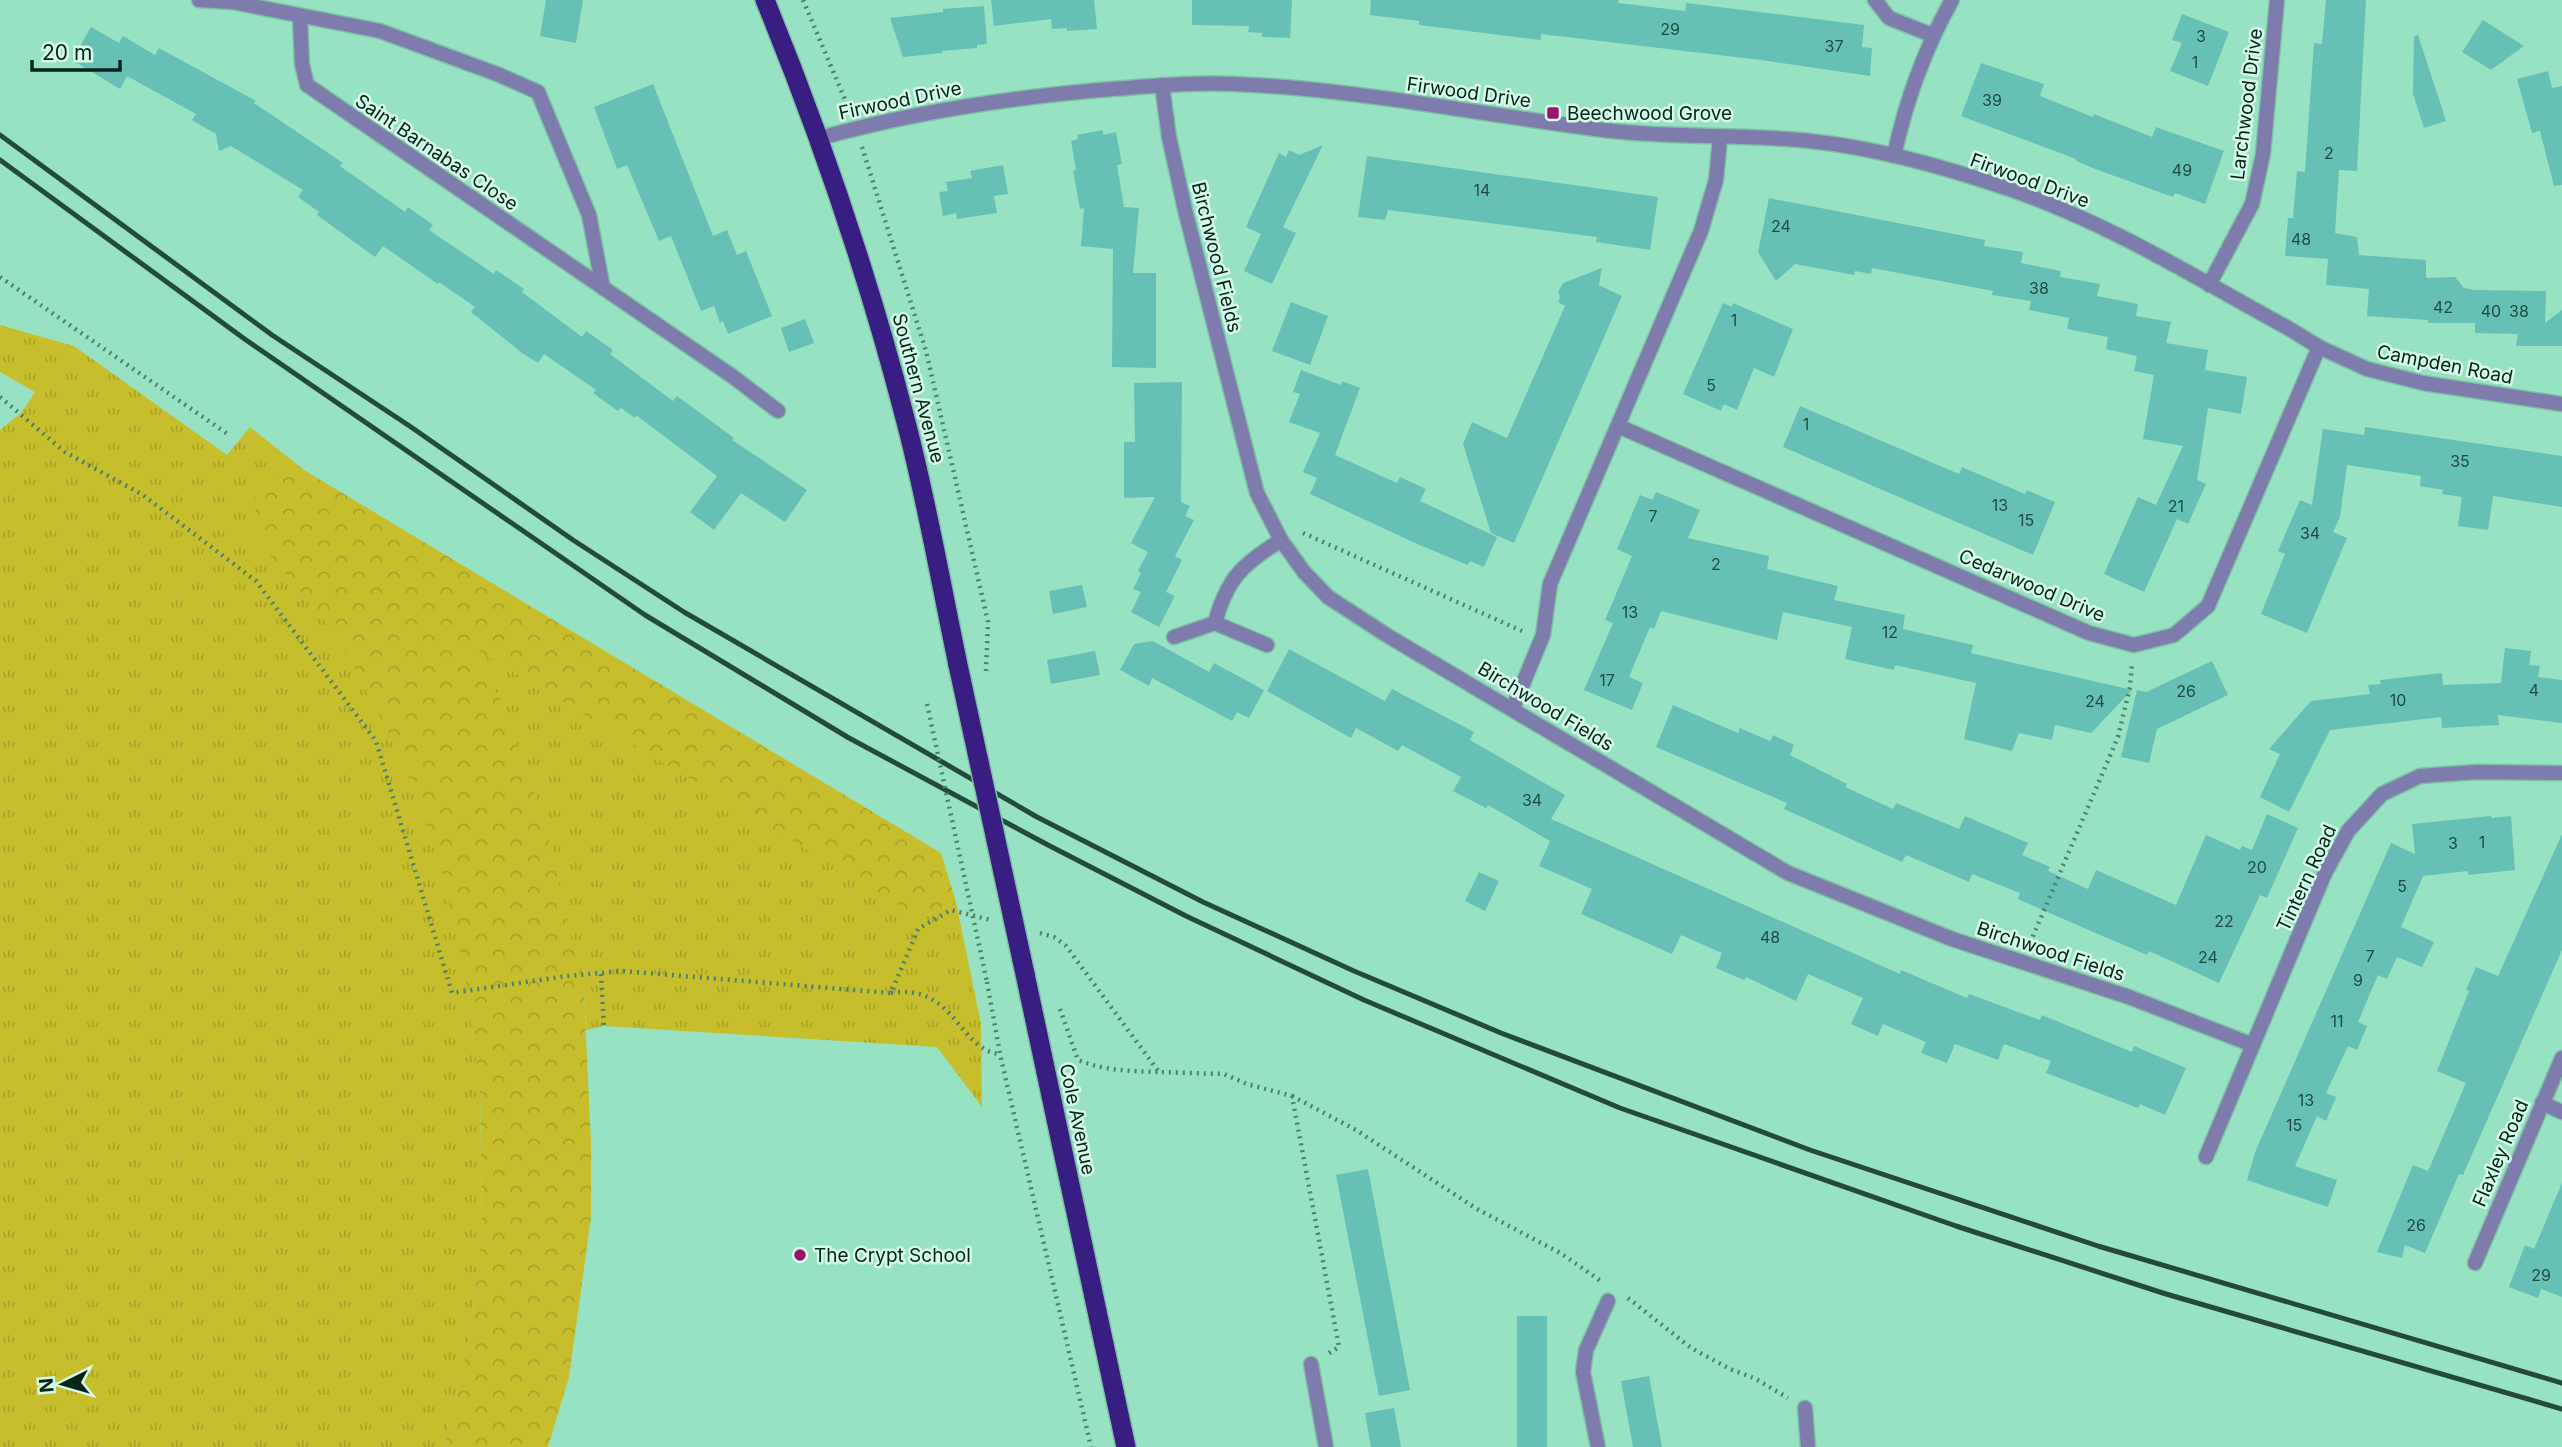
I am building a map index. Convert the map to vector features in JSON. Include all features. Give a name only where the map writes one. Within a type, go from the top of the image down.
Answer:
[{"type":"highway","name":"Southern Avenue","points":[[765,0],[820,138],[901,400],[988,800]]},
{"type":"highway","name":"Cole Avenue","points":[[988,800],[1126,1447]]},
{"type":"street","points":[[199,0],[232,2],[380,31],[538,92],[589,215],[603,288]]},
{"type":"street","points":[[1875,0],[1889,18],[1933,35]]},
{"type":"street","points":[[1894,156],[1914,79],[1952,0]]},
{"type":"street","name":"Larchwood Drive","points":[[2209,285],[2252,204],[2263,154],[2277,0]]},
{"type":"street","name":"Saint Barnabas Close","points":[[300,17],[302,64],[307,85],[732,376],[778,411]]},
{"type":"street","name":"Firwood Drive","points":[[820,138],[912,115],[1030,96],[1162,85],[1233,84],[1338,93],[1612,131],[1810,141],[1894,156],[2011,189],[2098,226],[2288,328]]},
{"type":"street","name":"Birchwood Fields","points":[[1162,85],[1169,137],[1185,211],[1257,494],[1281,540],[1304,572],[1328,597],[1388,636],[1788,873],[1952,939],[2129,997],[2253,1045]]},
{"type":"street","points":[[1513,708],[1542,640],[1550,583],[1701,231],[1716,180],[1720,138]]},
{"type":"street","name":"Campden Road","points":[[2288,328],[2319,347],[2367,369],[2412,380],[2562,404]]},
{"type":"street","name":"Cedarwood Drive","points":[[1618,425],[2089,633],[2134,645],[2174,635],[2208,606],[2319,347]]},
{"type":"street","points":[[1215,623],[1222,598],[1247,562],[1281,540]]},
{"type":"street","points":[[1174,637],[1215,623],[1267,645]]},
{"type":"street","name":"Tintern Road","points":[[2206,1157],[2324,875],[2348,831],[2382,794],[2420,776],[2477,772],[2562,773]]},
{"type":"street","name":"Flaxley Road","points":[[2475,1263],[2562,1058]]},
{"type":"street","points":[[2542,1103],[2562,1112]]},
{"type":"street","points":[[1598,1447],[1583,1372],[1586,1350],[1614,1294]]},
{"type":"street","points":[[1311,1364],[1326,1447]]},
{"type":"street","points":[[1805,1408],[1808,1447]]},
{"type":"path","points":[[803,0],[857,128],[926,351],[988,622],[986,675]]},
{"type":"path","points":[[0,277],[229,435]]},
{"type":"path","points":[[0,397],[65,452],[143,495],[256,581],[376,741],[452,993],[567,976],[622,971],[891,993],[906,990],[927,996],[942,1006],[989,1053],[1000,1054]]},
{"type":"path","points":[[1269,518],[1542,640]]},
{"type":"path","points":[[2022,962],[2118,737],[2130,687],[2134,645]]},
{"type":"path","points":[[927,704],[1000,1054],[1091,1447]]},
{"type":"path","points":[[891,993],[918,929],[951,910]]},
{"type":"path","points":[[1054,937],[1066,946],[1159,1072]]},
{"type":"path","points":[[601,974],[604,1026]]},
{"type":"path","points":[[1057,1002],[1078,1060],[1094,1067],[1117,1070],[1224,1074],[1247,1084],[1292,1096],[1356,1130],[1477,1209],[1562,1254],[1614,1294],[1650,1313],[1691,1348],[1730,1369],[1756,1379],[1805,1408]]},
{"type":"path","points":[[1292,1096],[1339,1347],[1311,1364]]},
{"type":"green space","points":[[0,325],[74,346],[227,455],[250,427],[304,470],[920,918],[956,902],[981,1024],[982,1107],[937,1047],[604,1026],[586,1030],[584,993],[466,982],[480,1088],[482,1228],[469,1339],[444,1447],[0,1447],[0,430],[21,413],[35,392],[0,372]]},
{"type":"green space","points":[[304,470],[941,853],[956,902],[920,918],[462,641],[503,703],[546,826],[584,993],[591,1144],[591,1217],[569,1377],[548,1447],[444,1447],[469,1339],[482,1228],[480,1088],[466,982],[444,878],[415,793],[392,739],[336,635],[255,537],[256,487]]},
{"type":"building","points":[[546,0],[583,0],[576,43],[540,36]]},
{"type":"building","points":[[991,0],[1094,0],[1097,29],[1052,29],[1051,19],[994,26]]},
{"type":"building","points":[[1192,0],[1292,0],[1290,38],[1262,37],[1262,33],[1248,32],[1249,26],[1192,25]]},
{"type":"building","points":[[1371,0],[1619,0],[1618,3],[1685,11],[1686,3],[1864,25],[1862,47],[1872,48],[1870,76],[1541,34],[1541,40],[1419,25],[1419,21],[1370,15]]},
{"type":"building","points":[[2326,0],[2366,0],[2357,171],[2339,170],[2335,233],[2357,237],[2359,255],[2426,260],[2426,278],[2455,277],[2464,288],[2475,290],[2546,291],[2545,323],[2562,310],[2562,346],[2516,346],[2518,334],[2475,333],[2475,323],[2428,323],[2428,320],[2367,316],[2369,289],[2326,285],[2328,259],[2285,256],[2288,218],[2293,218],[2297,171],[2305,172],[2314,43],[2322,44]]},
{"type":"building","points":[[984,6],[987,44],[977,45],[977,48],[903,57],[890,18],[943,12],[943,9]]},
{"type":"building","points":[[2182,14],[2229,32],[2208,86],[2170,71],[2182,43],[2172,40]]},
{"type":"building","points":[[2483,20],[2524,46],[2491,70],[2462,52]]},
{"type":"building","points":[[91,27],[119,43],[123,36],[155,55],[159,48],[256,101],[254,103],[343,163],[340,166],[405,212],[408,207],[433,225],[429,230],[494,274],[496,270],[524,289],[522,292],[582,337],[586,331],[613,350],[610,354],[673,401],[677,396],[734,438],[732,440],[807,490],[785,522],[741,493],[714,530],[690,512],[717,476],[636,415],[635,418],[621,408],[618,411],[593,393],[596,390],[544,354],[538,363],[522,353],[471,312],[475,307],[383,246],[375,257],[317,215],[319,212],[298,197],[303,190],[231,146],[219,151],[216,134],[192,120],[196,114],[127,76],[120,89],[72,60]]},
{"type":"building","points":[[2418,35],[2446,121],[2424,128],[2413,94],[2414,36]]},
{"type":"building","points":[[1981,63],[2044,84],[2040,96],[2093,117],[2094,114],[2152,137],[2156,127],[2224,151],[2205,204],[2175,193],[2173,197],[2098,170],[2076,159],[1961,116]]},
{"type":"building","points":[[2548,71],[2552,88],[2562,86],[2562,185],[2554,186],[2540,131],[2532,133],[2517,79]]},
{"type":"building","points":[[653,84],[713,236],[727,230],[737,255],[746,251],[772,316],[728,334],[723,321],[720,323],[714,306],[701,311],[671,236],[659,241],[627,165],[617,169],[594,107]]},
{"type":"building","points":[[1103,130],[1103,135],[1116,132],[1122,164],[1117,165],[1124,207],[1139,208],[1133,273],[1156,273],[1156,368],[1112,367],[1113,249],[1081,246],[1084,208],[1080,209],[1071,141],[1078,139],[1077,135]]},
{"type":"building","points":[[1323,145],[1283,227],[1296,233],[1272,284],[1244,271],[1261,234],[1246,227],[1279,153],[1286,157],[1289,150],[1299,155]]},
{"type":"building","points":[[1367,156],[1658,197],[1650,250],[1596,242],[1597,237],[1388,210],[1385,220],[1358,217]]},
{"type":"building","points":[[1003,165],[1008,194],[994,196],[997,213],[957,219],[956,213],[943,216],[939,192],[948,191],[946,182],[972,178],[970,171]]},
{"type":"building","points":[[1769,198],[1985,240],[1984,246],[2023,252],[2021,263],[2061,271],[2060,277],[2100,284],[2097,296],[2138,304],[2136,316],[2171,322],[2166,343],[2208,350],[2205,370],[2247,377],[2241,414],[2208,408],[2197,480],[2206,484],[2188,524],[2177,519],[2144,592],[2104,574],[2138,497],[2156,505],[2183,446],[2143,439],[2154,375],[2134,371],[2137,356],[2106,349],[2108,337],[2067,329],[2069,318],[2029,310],[2031,301],[1992,295],[1993,291],[1872,268],[1871,274],[1855,271],[1854,275],[1795,264],[1776,281],[1758,252]]},
{"type":"building","points":[[1602,268],[1599,285],[1622,296],[1514,543],[1491,533],[1463,444],[1472,422],[1507,438],[1565,306],[1558,302],[1558,292],[1563,283]]},
{"type":"building","points":[[1291,302],[1328,316],[1310,365],[1272,351]]},
{"type":"building","points":[[1723,303],[1732,307],[1733,303],[1793,329],[1774,377],[1754,368],[1737,410],[1724,404],[1721,411],[1683,394]]},
{"type":"building","points":[[805,319],[814,343],[789,352],[781,328]]},
{"type":"building","points":[[1301,370],[1341,385],[1342,381],[1360,388],[1335,455],[1397,483],[1400,477],[1426,489],[1420,501],[1497,537],[1484,567],[1470,561],[1468,565],[1417,544],[1310,494],[1317,478],[1303,472],[1320,433],[1289,422],[1300,394],[1293,392]]},
{"type":"building","points":[[1182,382],[1181,502],[1190,506],[1185,516],[1194,520],[1175,556],[1182,560],[1166,592],[1175,596],[1159,627],[1131,612],[1141,592],[1133,589],[1141,573],[1138,571],[1148,552],[1131,543],[1155,497],[1124,498],[1124,442],[1135,442],[1134,383]]},
{"type":"building","points":[[1800,406],[1959,474],[1962,467],[2025,494],[2027,490],[2055,502],[2033,555],[1783,447]]},
{"type":"building","points":[[2365,427],[2562,456],[2562,507],[2493,496],[2488,530],[2458,526],[2462,497],[2442,494],[2443,490],[2420,486],[2421,476],[2347,465],[2340,517],[2333,532],[2347,538],[2307,633],[2261,614],[2285,554],[2278,551],[2300,500],[2312,505],[2323,429],[2364,435]]},
{"type":"building","points":[[1656,492],[1700,510],[1688,538],[1769,556],[1767,569],[1838,586],[1834,600],[1905,615],[1903,629],[1973,645],[1971,653],[2132,690],[2091,733],[2055,725],[2052,740],[2019,733],[2012,751],[1964,739],[1976,683],[1895,665],[1894,670],[1845,659],[1852,627],[1783,612],[1777,640],[1661,611],[1654,629],[1650,627],[1629,677],[1643,683],[1632,710],[1584,690],[1613,623],[1605,620],[1632,556],[1617,549],[1640,495],[1652,500]]},
{"type":"building","points":[[1082,585],[1087,607],[1053,614],[1049,591]]},
{"type":"building","points":[[1153,641],[1209,672],[1214,663],[1264,690],[1249,718],[1237,712],[1232,721],[1152,678],[1149,686],[1120,670],[1134,644]]},
{"type":"building","points":[[2505,648],[2531,651],[2529,665],[2540,666],[2538,677],[2562,680],[2562,723],[2498,715],[2499,725],[2442,728],[2441,717],[2330,730],[2289,812],[2260,797],[2280,754],[2269,749],[2311,701],[2370,694],[2368,685],[2381,684],[2380,680],[2442,673],[2443,685],[2501,683]]},
{"type":"building","points":[[1289,649],[1385,701],[1392,689],[1474,732],[1470,740],[1565,795],[1551,819],[1900,974],[1901,970],[1967,998],[1969,994],[2040,1020],[2042,1015],[2132,1052],[2134,1046],[2186,1068],[2165,1115],[2140,1104],[2138,1108],[2046,1073],[2051,1061],[2004,1044],[1998,1060],[1955,1044],[1947,1063],[1921,1053],[1926,1042],[1883,1024],[1878,1036],[1851,1024],[1863,998],[1808,974],[1796,1001],[1746,977],[1744,980],[1716,968],[1722,953],[1681,935],[1672,954],[1581,914],[1592,889],[1539,866],[1550,841],[1488,805],[1486,808],[1453,791],[1461,777],[1402,745],[1398,751],[1356,728],[1351,738],[1267,691]]},
{"type":"building","points":[[1095,651],[1100,675],[1051,684],[1047,660]]},
{"type":"building","points":[[2212,661],[2228,695],[2157,729],[2149,763],[2121,757],[2137,690],[2146,692]]},
{"type":"building","points":[[1673,705],[1738,733],[1740,728],[1770,741],[1773,735],[1794,745],[1790,755],[1847,784],[1845,787],[1893,809],[1896,803],[1959,829],[1965,816],[2028,843],[2022,855],[2050,867],[2048,871],[2088,889],[2096,870],[2176,905],[2206,835],[2240,850],[2242,846],[2252,850],[2267,814],[2298,828],[2267,898],[2260,895],[2219,983],[2149,951],[2147,955],[2018,899],[2020,893],[1972,874],[1969,882],[1906,855],[1902,862],[1784,809],[1787,803],[1656,747]]},
{"type":"building","points":[[2511,816],[2515,870],[2423,876],[2401,927],[2434,942],[2422,967],[2397,957],[2387,979],[2378,975],[2358,1022],[2367,1026],[2357,1050],[2348,1046],[2326,1093],[2336,1097],[2326,1121],[2317,1116],[2295,1166],[2337,1180],[2328,1207],[2247,1180],[2256,1150],[2391,843],[2415,854],[2412,824]]},
{"type":"building","points":[[2562,834],[2562,950],[2463,1175],[2459,1174],[2425,1253],[2405,1245],[2402,1258],[2377,1252],[2413,1165],[2428,1171],[2466,1083],[2437,1071],[2476,967],[2498,976]]},
{"type":"building","points":[[1479,872],[1499,881],[1485,911],[1465,901]]},
{"type":"building","points":[[1368,1169],[1410,1390],[1379,1396],[1336,1175]]},
{"type":"building","points":[[2562,1183],[2562,1297],[2541,1289],[2538,1298],[2509,1287],[2525,1245],[2534,1249]]},
{"type":"building","points":[[1517,1316],[1547,1316],[1547,1447],[1517,1447]]},
{"type":"building","points":[[1649,1376],[1662,1447],[1633,1447],[1621,1381]]},
{"type":"building","points":[[1394,1408],[1401,1447],[1371,1447],[1365,1413]]},
{"type":"railway","points":[[0,135],[272,335],[411,427],[573,540],[684,612],[1037,817],[1203,902],[1354,971],[1501,1033],[1810,1150],[2098,1246],[2562,1383]]},
{"type":"railway","points":[[0,160],[246,340],[645,615],[849,738],[1186,916],[1364,1000],[1620,1108],[1956,1226],[2166,1294],[2562,1409]]},
{"type":"place","name":"Beechwood Grove","points":[[1553,113]]},
{"type":"place","name":"The Crypt School","points":[[800,1255]]}]
